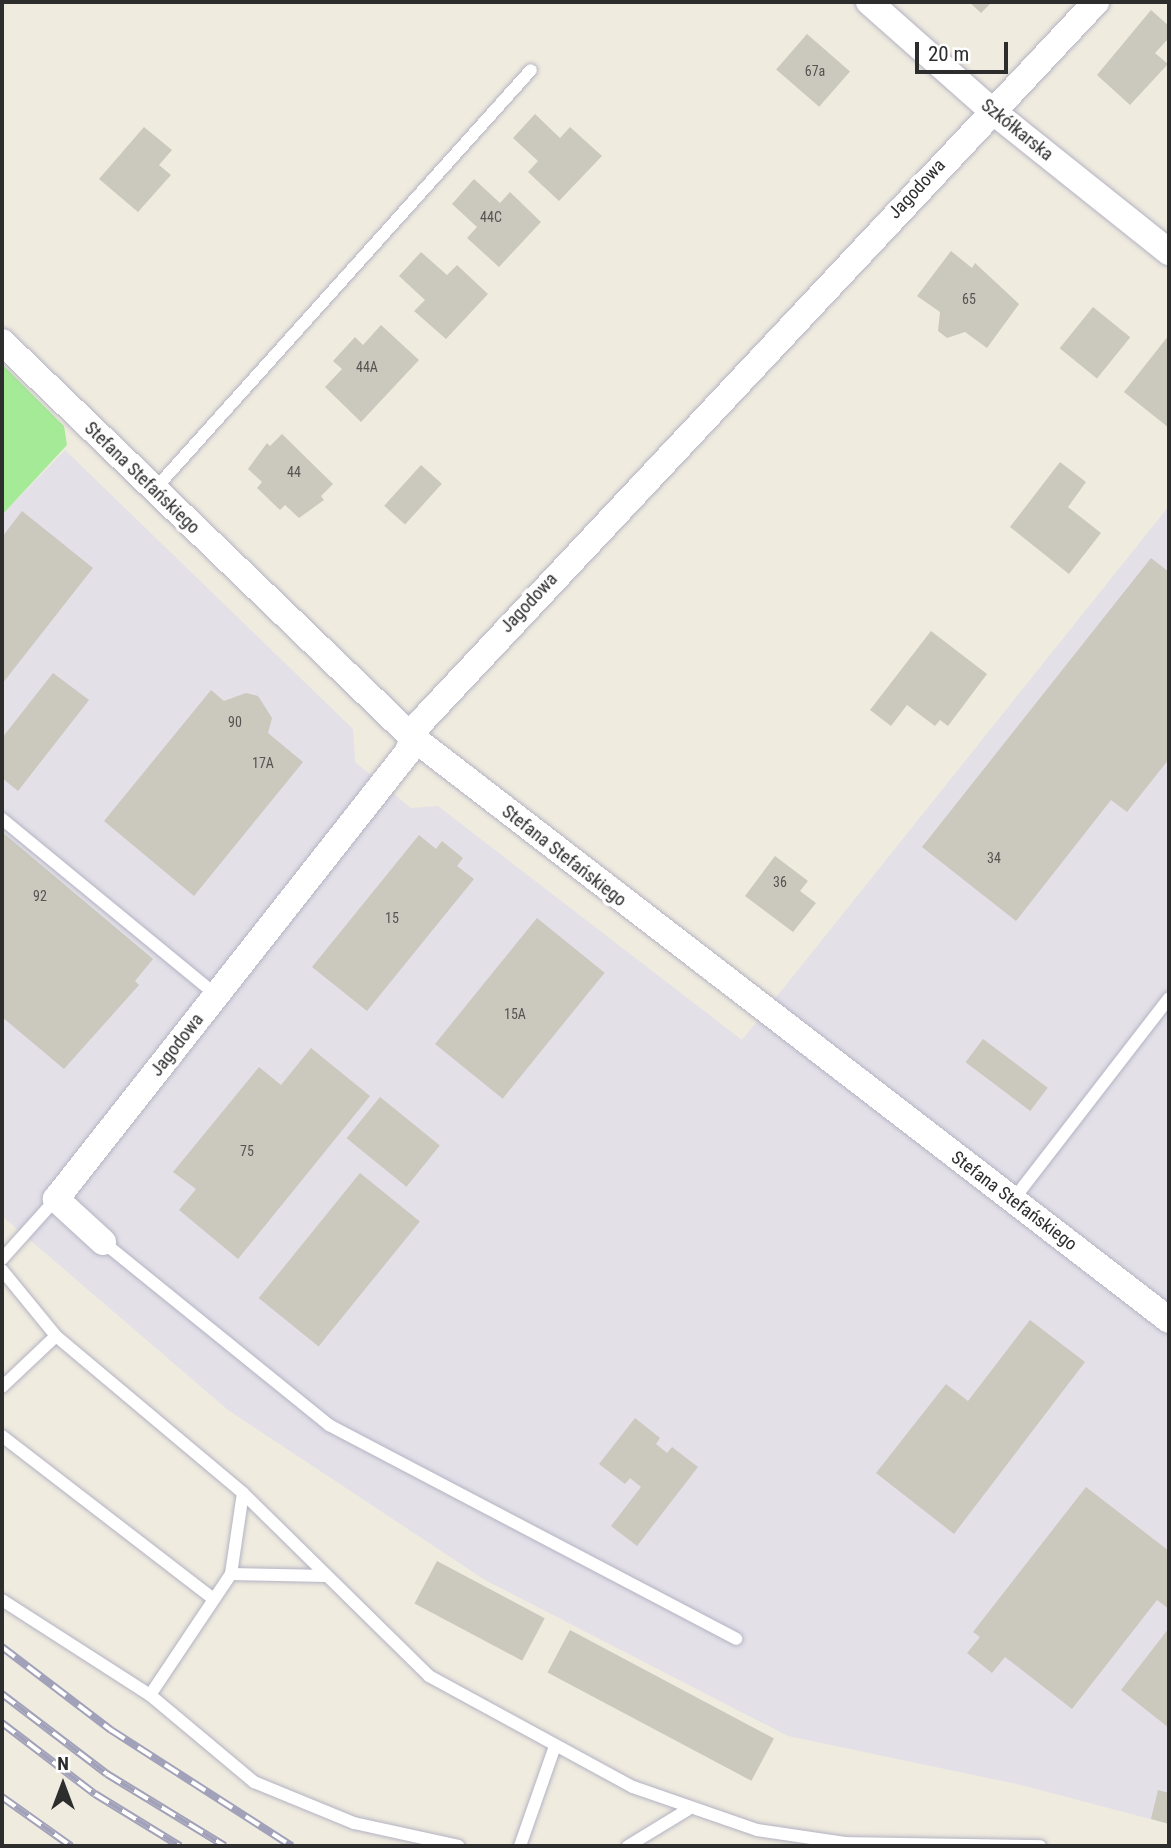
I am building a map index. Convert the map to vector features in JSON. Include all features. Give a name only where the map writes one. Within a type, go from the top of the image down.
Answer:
[{"type":"street","name":"Szkółkarska","points":[[869,2],[991,110],[1169,252]]},
{"type":"street","name":"Jagodowa","points":[[56,1199],[407,752],[412,737],[436,703],[991,110],[1096,2]]},
{"type":"street","name":"Stefana Stefańskiego","points":[[2,342],[412,737],[1169,1320]]},
{"type":"street","points":[[56,1199],[103,1242]]},
{"type":"lane","points":[[154,490],[531,70]]},
{"type":"lane","points":[[2,819],[216,995]]},
{"type":"lane","points":[[1013,1200],[1169,998]]},
{"type":"lane","points":[[2,1259],[56,1199]]},
{"type":"lane","points":[[103,1242],[329,1425],[736,1639]]},
{"type":"lane","points":[[2,1270],[55,1336],[243,1493],[429,1676],[555,1746],[687,1810],[784,1841],[1040,1846]]},
{"type":"lane","points":[[2,1387],[55,1336]]},
{"type":"lane","points":[[2,1436],[214,1599]]},
{"type":"lane","points":[[150,1695],[231,1574],[243,1493]]},
{"type":"lane","points":[[231,1574],[326,1576]]},
{"type":"lane","points":[[2,1600],[150,1695],[254,1782],[354,1823],[459,1846]]},
{"type":"lane","points":[[520,1846],[555,1746]]},
{"type":"lane","points":[[628,1846],[687,1810]]},
{"type":"shaded area","points":[[65,450],[353,729],[355,762],[411,808],[438,806],[742,1040],[1169,506],[1169,1824],[1021,1785],[788,1736],[485,1580],[228,1410],[2,1216],[2,515]]},
{"type":"green space","points":[[2,364],[64,426],[67,445],[2,515]]},
{"type":"building","points":[[969,2],[992,2],[981,13]]},
{"type":"building","points":[[1151,10],[1169,26],[1169,38],[1155,53],[1168,64],[1130,105],[1097,75]]},
{"type":"building","points":[[807,34],[850,71],[819,107],[776,69]]},
{"type":"building","points":[[535,114],[560,138],[570,127],[602,156],[559,201],[528,172],[538,161],[513,138]]},
{"type":"building","points":[[144,127],[172,150],[159,165],[171,175],[138,212],[99,179]]},
{"type":"building","points":[[474,179],[500,203],[510,192],[541,222],[499,267],[467,238],[477,227],[452,204]]},
{"type":"building","points":[[951,251],[972,268],[975,263],[1019,304],[987,348],[965,332],[947,338],[938,331],[940,312],[917,296]]},
{"type":"building","points":[[421,252],[447,275],[457,265],[488,294],[446,339],[414,311],[425,300],[399,276]]},
{"type":"building","points":[[1093,307],[1130,337],[1097,378],[1060,348]]},
{"type":"building","points":[[381,325],[419,360],[361,422],[325,387],[342,369],[333,361],[355,337],[363,345]]},
{"type":"building","points":[[1169,335],[1169,428],[1124,392]]},
{"type":"building","points":[[282,434],[333,484],[321,496],[324,500],[299,518],[285,505],[280,510],[257,488],[262,482],[248,469],[267,443],[270,446]]},
{"type":"building","points":[[1060,462],[1086,482],[1068,507],[1101,533],[1069,574],[1010,527]]},
{"type":"building","points":[[421,465],[442,484],[405,525],[384,506]]},
{"type":"building","points":[[22,511],[93,568],[2,684],[2,537]]},
{"type":"building","points":[[1151,558],[1169,572],[1169,759],[1127,812],[1111,800],[1016,921],[922,847]]},
{"type":"building","points":[[931,631],[987,674],[948,726],[940,720],[935,726],[907,705],[891,726],[870,710]]},
{"type":"building","points":[[53,673],[89,700],[18,791],[2,778],[2,738]]},
{"type":"building","points":[[211,690],[224,701],[246,693],[258,696],[272,718],[268,733],[303,762],[194,896],[104,821]]},
{"type":"building","points":[[2,832],[153,959],[135,981],[139,985],[64,1069],[2,1017]]},
{"type":"building","points":[[419,835],[436,849],[442,841],[463,858],[457,866],[474,879],[367,1011],[312,967]]},
{"type":"building","points":[[775,856],[808,881],[800,891],[816,903],[793,932],[745,896]]},
{"type":"building","points":[[537,918],[605,973],[503,1099],[435,1044]]},
{"type":"building","points":[[983,1039],[1048,1088],[1030,1111],[966,1062]]},
{"type":"building","points":[[311,1048],[370,1096],[238,1259],[179,1210],[196,1189],[173,1172],[259,1067],[281,1085]]},
{"type":"building","points":[[380,1097],[440,1145],[406,1187],[347,1138]]},
{"type":"building","points":[[360,1173],[420,1221],[319,1347],[259,1298]]},
{"type":"building","points":[[1030,1320],[1085,1362],[954,1534],[876,1473],[946,1384],[968,1401]]},
{"type":"building","points":[[635,1418],[660,1438],[656,1444],[667,1453],[672,1447],[698,1467],[637,1546],[611,1526],[641,1487],[630,1478],[625,1484],[599,1464]]},
{"type":"building","points":[[1086,1487],[1169,1551],[1169,1609],[1157,1600],[1072,1709],[1005,1657],[992,1673],[967,1653],[980,1637],[973,1632]]},
{"type":"building","points":[[437,1561],[545,1618],[522,1661],[414,1603]]},
{"type":"building","points":[[1169,1628],[1169,1728],[1121,1690]]},
{"type":"building","points":[[570,1630],[774,1738],[751,1781],[547,1672]]},
{"type":"building","points":[[1158,1790],[1169,1793],[1169,1824],[1151,1819]]},
{"type":"railway","points":[[2,1647],[111,1730],[292,1846]]},
{"type":"railway","points":[[2,1694],[107,1774],[225,1846]]},
{"type":"railway","points":[[2,1723],[95,1794],[180,1846]]},
{"type":"railway","points":[[2,1797],[71,1846]]}]
